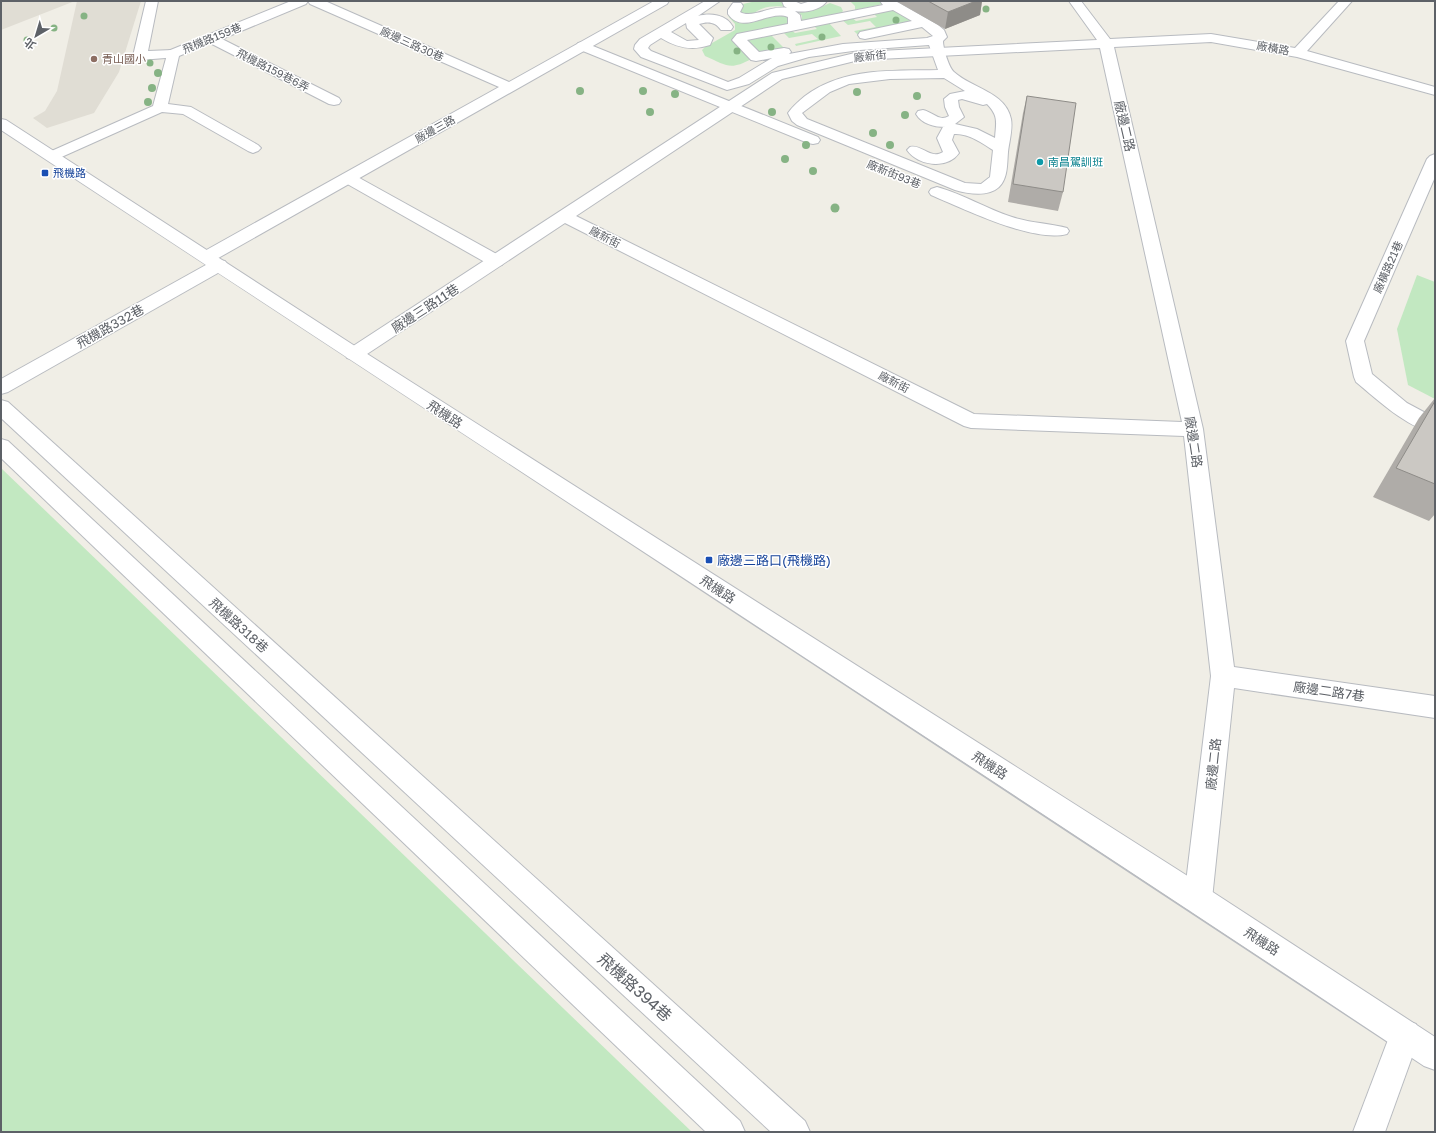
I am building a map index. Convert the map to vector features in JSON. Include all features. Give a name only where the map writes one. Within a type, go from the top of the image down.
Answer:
[{"type":"street","points":[[152,1],[140,56],[173,54]]},
{"type":"street","name":"飛機路159巷","points":[[160,108],[173,54],[302,1]]},
{"type":"street","name":"廠邊三路30巷","points":[[314,1],[510,87]]},
{"type":"street","name":"廠邊三路","points":[[213,261],[348,178],[663,1]]},
{"type":"street","points":[[714,1],[645,42],[642,49],[646,54],[727,86],[740,84],[772,64],[795,56],[837,49],[937,46]]},
{"type":"street","points":[[788,1],[788,3],[793,6],[800,8],[811,7],[821,1]]},
{"type":"street","name":"廠邊二路","points":[[1076,1],[1106,43],[1193,429],[1223,676],[1198,899]]},
{"type":"street","points":[[1298,53],[1346,1]]},
{"type":"street","points":[[924,23],[847,33],[790,50],[756,57],[739,40],[742,37],[832,19],[848,10],[891,4],[924,23],[939,33],[940,37],[937,46],[947,74]]},
{"type":"street","points":[[736,6],[734,14],[738,18],[745,19],[756,18],[764,13],[776,9],[790,12],[794,15],[795,26]]},
{"type":"street","points":[[661,32],[681,45],[691,46],[705,42],[706,38],[694,28],[692,25],[693,22],[705,18],[715,19],[724,23],[726,27]]},
{"type":"street","points":[[832,19],[847,33]]},
{"type":"street","points":[[773,31],[790,50]]},
{"type":"street","name":"飛機路159巷6弄","points":[[212,38],[334,101]]},
{"type":"street","name":"廠橫路","points":[[1106,43],[1211,38],[1298,53],[1435,91]]},
{"type":"street","name":"廠新街","points":[[1106,43],[937,46],[859,56],[777,76],[564,216],[971,420],[1193,429]]},
{"type":"street","name":"廠新街93巷","points":[[583,46],[1006,220],[1033,228],[1061,231]]},
{"type":"street","points":[[947,74],[990,100],[1001,110],[1004,120],[998,178],[994,184],[986,188],[975,190],[961,187],[802,122],[797,118],[795,113],[799,108],[833,84],[849,80],[947,74]]},
{"type":"street","points":[[923,114],[927,118],[937,122],[947,123],[954,121],[957,117],[952,107],[951,99],[954,96],[962,95],[978,98],[1001,110]]},
{"type":"street","points":[[52,156],[160,108],[186,110],[253,148]]},
{"type":"street","name":"飛機路","points":[[1,123],[354,354],[1198,899],[1435,1055]]},
{"type":"street","points":[[915,150],[919,155],[930,158],[948,158],[950,154],[944,138],[945,134],[948,131],[956,129],[973,133],[1001,148]]},
{"type":"street","name":"廠橫路21巷","points":[[1435,159],[1355,341],[1363,377],[1400,408],[1435,427]]},
{"type":"street","points":[[348,178],[496,261]]},
{"type":"street","name":"廠邊三路11巷","points":[[354,354],[564,216]]},
{"type":"street","name":"飛機路332巷","points":[[1,387],[213,261]]},
{"type":"street","name":"飛機路318巷","points":[[1,407],[477,843]]},
{"type":"street","points":[[1,446],[729,1132]]},
{"type":"street","name":"廠邊二路7巷","points":[[1223,676],[1435,707]]},
{"type":"street","name":"飛機路394巷","points":[[477,843],[794,1132]]},
{"type":"street","points":[[1369,1132],[1405,1035]]},
{"type":"shaded area","points":[[1,1],[75,1],[1,30]]},
{"type":"shaded area","name":"青山國小","points":[[77,1],[141,1],[119,72],[94,113],[47,128],[33,118],[45,111],[57,91]]},
{"type":"green space","points":[[756,1],[781,1],[787,7],[768,7],[752,15],[742,14],[740,11],[743,4]]},
{"type":"green space","points":[[850,1],[881,1],[883,4],[855,10],[855,6]]},
{"type":"green space","points":[[830,3],[841,7],[843,11],[841,13],[802,21],[802,16],[798,11],[819,8]]},
{"type":"green space","points":[[894,9],[920,22],[858,35],[854,31],[876,27],[870,21],[848,25],[841,19],[851,17],[856,21],[877,17],[873,13]]},
{"type":"green space","points":[[771,13],[790,16],[788,25],[734,37],[734,39],[751,59],[733,66],[723,64],[705,56],[702,50],[705,47],[735,30],[735,24],[728,16],[734,19],[750,21]]},
{"type":"green space","points":[[828,22],[841,36],[796,46],[795,44],[818,39],[812,34],[789,38],[783,32],[791,30],[795,33],[817,29],[814,26]]},
{"type":"green space","points":[[771,35],[785,49],[759,55],[743,39]]},
{"type":"green space","points":[[1417,275],[1435,282],[1435,399],[1408,385],[1397,329]]},
{"type":"green space","points":[[1,468],[692,1132],[1,1132]]},
{"type":"building","points":[[928,1],[976,1],[948,12]]},
{"type":"building","name":"南昌駕訓班","points":[[1027,96],[1076,103],[1063,192],[1013,184]]},
{"type":"building","points":[[1435,401],[1435,484],[1396,468]]},
{"type":"place","name":"青山國小","points":[[94,59]]},
{"type":"place","name":"南昌駕訓班","points":[[1040,162]]},
{"type":"place","name":"飛機路","points":[[45,173]]},
{"type":"place","name":"廠邊三路口(飛機路)","points":[[709,560]]}]
